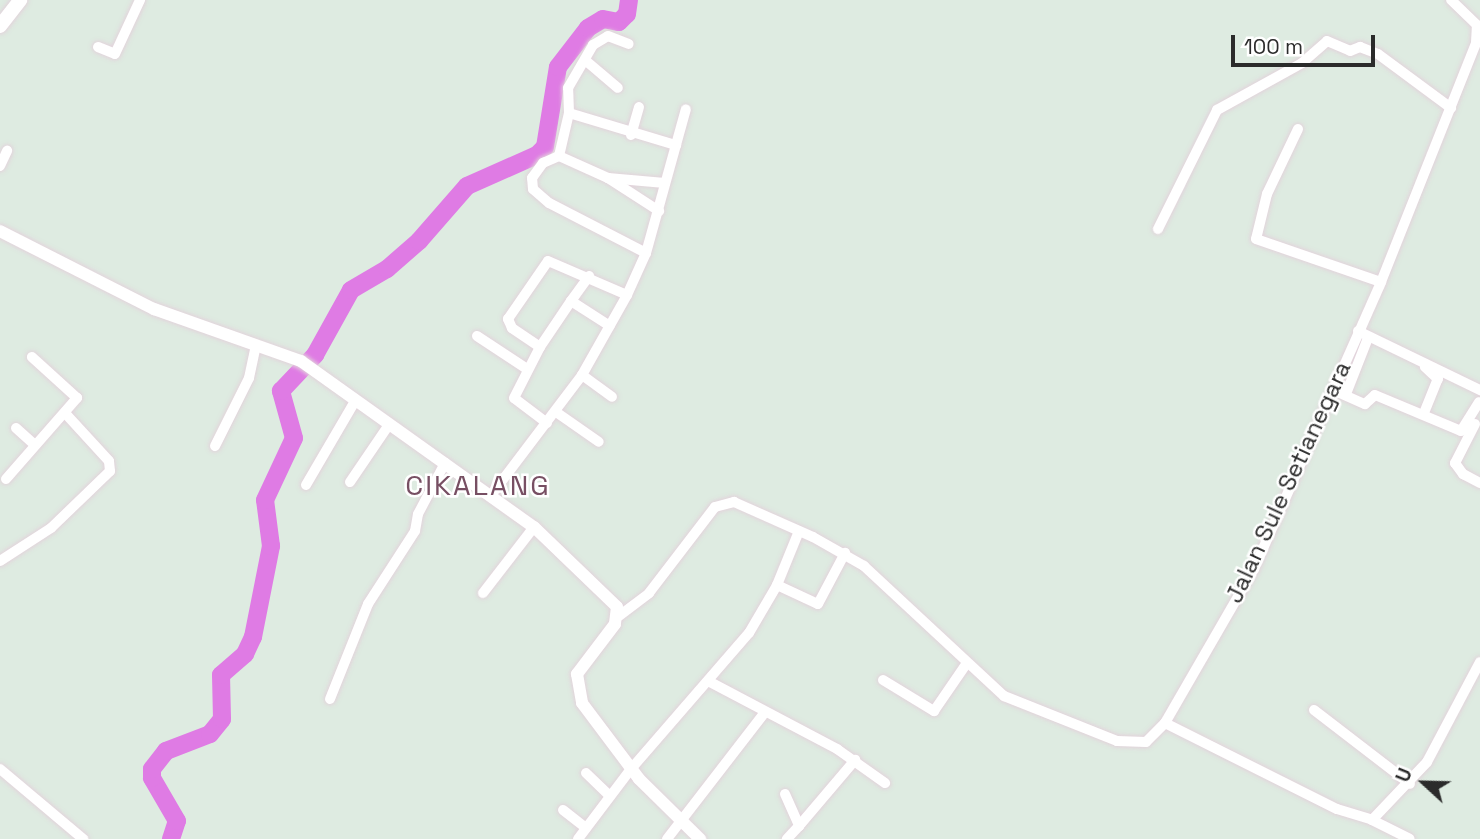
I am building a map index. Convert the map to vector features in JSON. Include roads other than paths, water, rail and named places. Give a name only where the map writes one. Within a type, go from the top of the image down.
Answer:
[{"type":"main road","points":[[0,26],[20,0]]},
{"type":"street","points":[[98,47],[116,54],[140,0]]},
{"type":"street","name":"Jalan Sule Setianegara","points":[[619,616],[649,593],[721,503],[738,503],[845,553],[885,584],[1004,696],[1117,741],[1146,742],[1165,723],[1254,569],[1381,282],[1451,108],[1475,62],[1477,25],[1451,0]]},
{"type":"street","points":[[629,44],[602,38],[585,60],[568,88],[569,113],[559,156],[535,171],[532,181],[536,192],[646,253]]},
{"type":"street","points":[[1158,229],[1217,110],[1302,63],[1327,41],[1350,51],[1360,47],[1378,54],[1451,108]]},
{"type":"street","points":[[585,60],[618,88]]},
{"type":"street","points":[[631,135],[639,107]]},
{"type":"street","points":[[492,494],[582,375],[627,295],[646,253],[686,109]]},
{"type":"street","points":[[569,113],[631,135],[676,145]]},
{"type":"street","points":[[1298,128],[1267,194],[1256,239],[1381,282]]},
{"type":"street","points":[[0,166],[7,151]]},
{"type":"street","points":[[559,156],[608,178],[659,211]]},
{"type":"street","points":[[608,178],[665,183]]},
{"type":"street","points":[[0,231],[155,309],[302,362],[388,426],[492,494],[534,527],[606,594],[619,616],[578,671],[575,684],[586,708],[631,769],[700,839]]},
{"type":"street","points":[[540,347],[508,321],[542,267],[554,260],[627,295]]},
{"type":"street","points":[[547,423],[514,398],[540,347],[589,276]]},
{"type":"street","points":[[572,301],[610,326]]},
{"type":"street","points":[[1358,331],[1480,390]]},
{"type":"street","points":[[477,336],[527,369]]},
{"type":"street","points":[[1346,394],[1368,338]]},
{"type":"street","points":[[215,446],[250,378],[256,345]]},
{"type":"street","points":[[1392,353],[1437,375],[1424,413]]},
{"type":"street","points":[[6,479],[65,413],[77,394],[32,357]]},
{"type":"street","points":[[582,375],[612,397]]},
{"type":"street","points":[[1333,390],[1365,404],[1375,395],[1464,430],[1479,402]]},
{"type":"street","points":[[306,485],[355,401]]},
{"type":"street","points":[[556,412],[599,442]]},
{"type":"street","points":[[0,561],[51,528],[110,471],[109,461],[65,413]]},
{"type":"street","points":[[1480,414],[1455,463],[1463,474],[1480,483]]},
{"type":"street","points":[[350,482],[388,426]]},
{"type":"street","points":[[16,428],[35,445]]},
{"type":"street","points":[[330,699],[368,604],[415,531],[418,513],[445,463]]},
{"type":"street","points":[[482,593],[534,527]]},
{"type":"street","points":[[578,839],[631,769],[710,682],[749,633],[777,585],[799,531]]},
{"type":"street","points":[[777,585],[818,604],[845,553]]},
{"type":"street","points":[[883,680],[934,711],[967,663]]},
{"type":"street","points":[[1372,820],[1410,784],[1427,762],[1480,663]]},
{"type":"street","points":[[710,682],[856,760],[885,783]]},
{"type":"street","points":[[1314,710],[1410,784]]},
{"type":"street","points":[[667,839],[765,712]]},
{"type":"street","points":[[1165,723],[1337,810],[1372,820],[1410,839]]},
{"type":"street","points":[[786,839],[856,760]]},
{"type":"street","points":[[0,769],[82,839]]},
{"type":"street","points":[[586,773],[610,796]]},
{"type":"street","points":[[785,794],[799,826]]},
{"type":"street","points":[[563,810],[586,828]]},
{"type":"waterway","points":[[171,839],[177,821],[152,778],[152,769],[166,751],[210,734],[222,719],[221,675],[245,654],[253,637],[271,546],[265,500],[294,438],[281,391],[315,355],[351,290],[387,269],[419,241],[467,186],[537,155],[545,147],[558,67],[588,28],[603,19],[619,22],[627,14],[629,0]]},
{"type":"district","name":"CIKALANG","points":[[478,485]]}]
